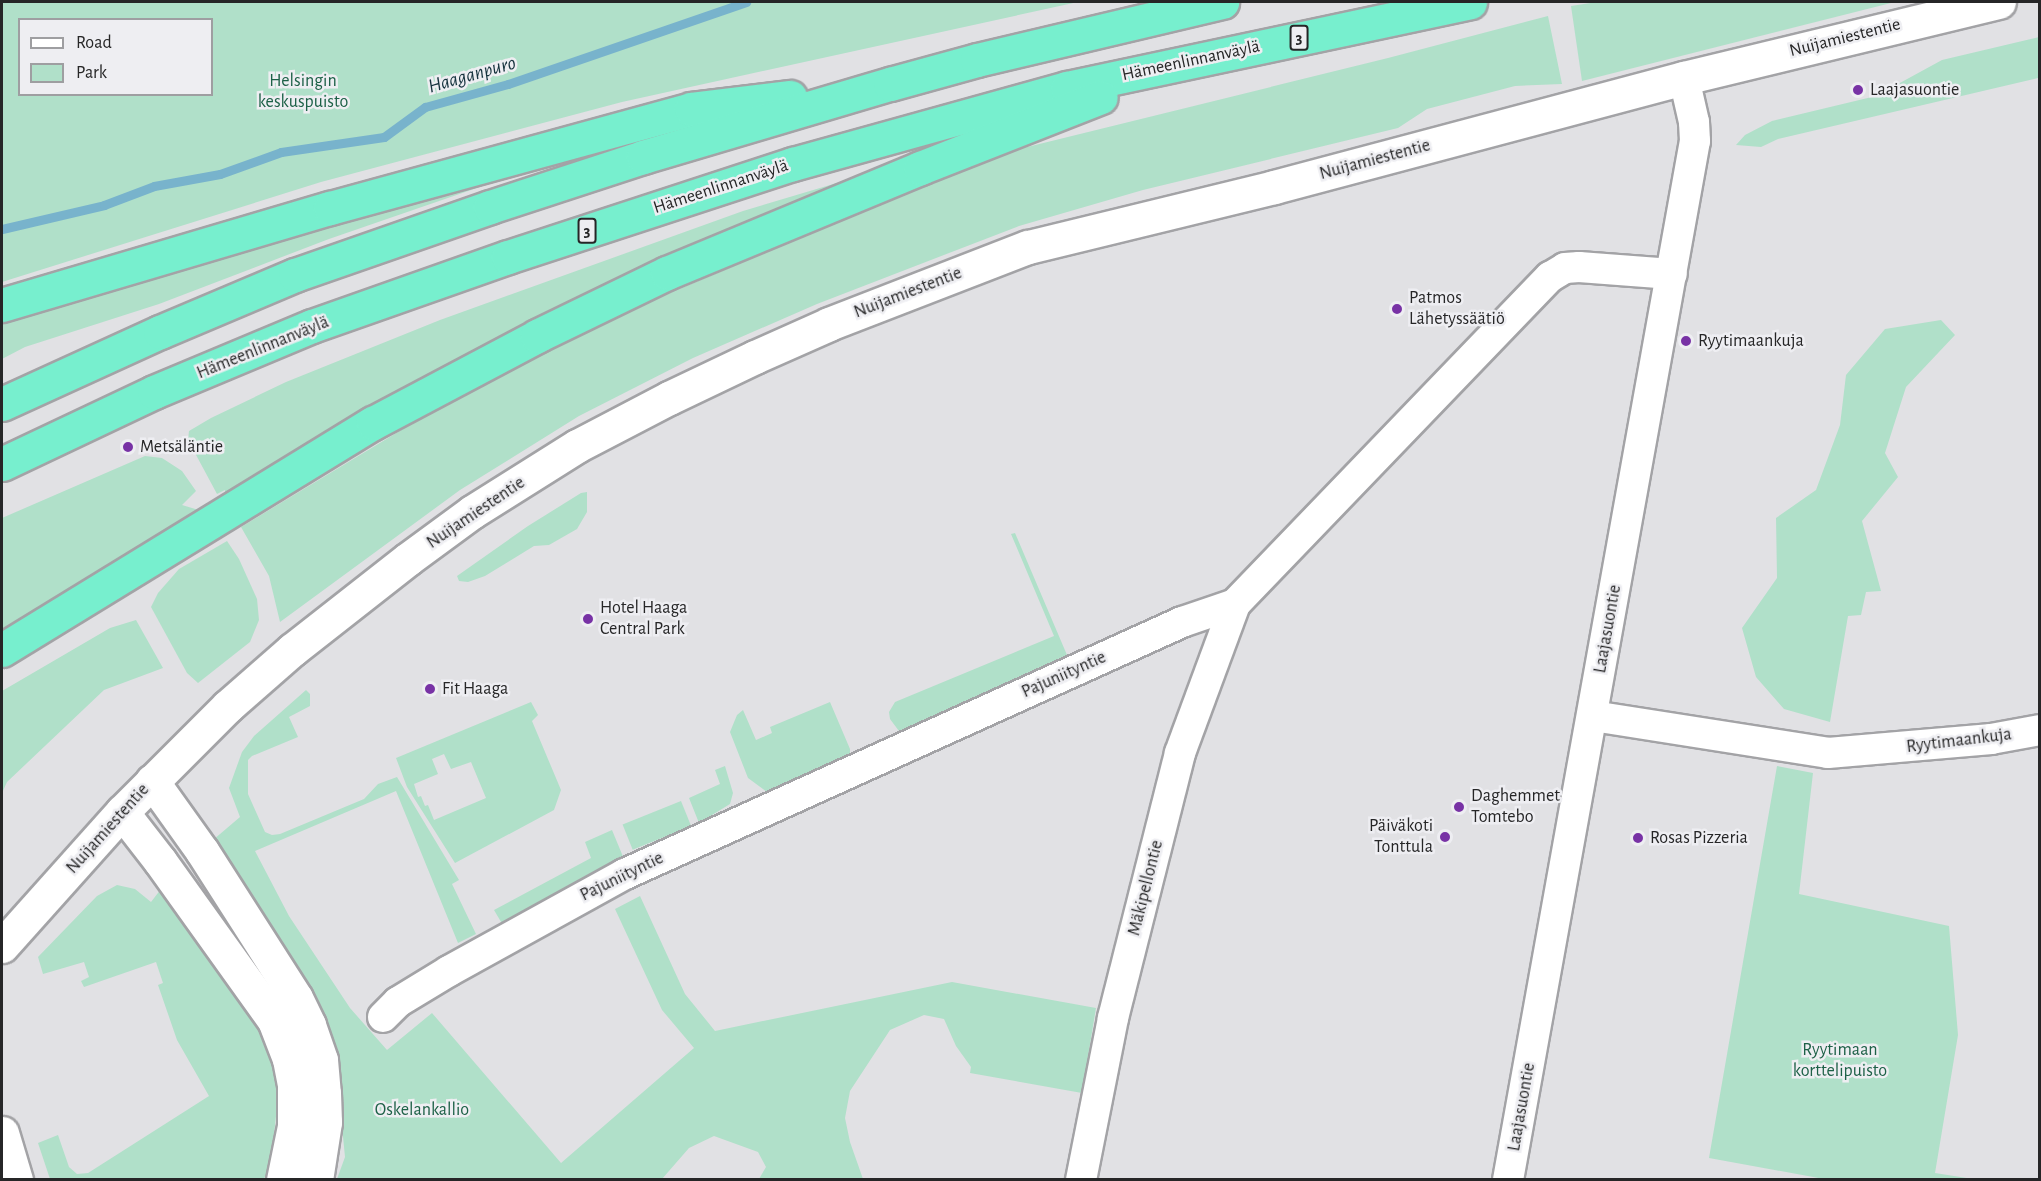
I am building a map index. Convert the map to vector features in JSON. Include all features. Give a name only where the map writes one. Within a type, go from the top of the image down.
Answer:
[{"type":"highway","points":[[2,404],[160,332],[306,272],[632,160],[976,60],[1222,2]]},
{"type":"highway","name":"Hämeenlinnanväylä","points":[[2,464],[154,392],[312,326],[508,257],[804,161],[1067,88],[1470,2]]},
{"type":"highway","points":[[2,650],[373,423],[537,336],[667,273],[920,168],[1194,61]]},
{"type":"highway","points":[[2,306],[330,208],[691,109],[890,84]]},
{"type":"street","name":"Nuijamiestentie","points":[[2,946],[152,781],[228,706],[292,650],[472,512],[577,446],[755,357],[829,324],[1028,247],[1285,184],[1684,78],[1999,2]]},
{"type":"street","name":"Laajasuontie","points":[[1509,1179],[1695,141],[1694,122],[1684,78]]},
{"type":"street","name":"Pajuniityntie","points":[[383,1017],[398,1002],[449,971],[625,874],[1182,622],[1235,604],[1550,278],[1565,268],[1580,267],[1672,274]]},
{"type":"street","name":"Mäkipellontie","points":[[1081,1179],[1113,1018],[1180,753],[1235,604]]},
{"type":"street","name":"Ryytimaankuja","points":[[1593,716],[1828,753],[1991,740],[2040,730]]},
{"type":"street","points":[[152,781],[202,851],[296,998],[309,1025],[321,1060],[324,1093],[325,1122],[316,1179]]},
{"type":"street","points":[[122,812],[274,1020],[289,1059],[294,1084],[294,1126],[283,1179]]},
{"type":"street","points":[[2,1133],[16,1179]]},
{"type":"green space","name":"Helsingin keskuspuisto","points":[[2,2],[1078,2],[622,102],[321,182],[2,282]]},
{"type":"green space","points":[[1597,2],[1895,2],[1582,81],[1571,6]]},
{"type":"green space","points":[[1548,16],[1562,84],[1515,86],[1427,109],[1398,128],[1143,190],[1019,226],[817,304],[693,358],[579,416],[460,490],[280,622],[269,576],[241,527],[474,386],[606,320],[999,154]]},
{"type":"green space","points":[[2039,37],[2039,82],[2038,78],[1778,139],[1761,147],[1736,145],[1745,135],[1772,121],[1876,96],[1942,60]]},
{"type":"green space","points":[[498,173],[500,180],[329,239],[159,304],[25,347],[2,359],[2,323]]},
{"type":"green space","points":[[867,174],[225,498],[225,490],[217,494],[188,440],[189,431],[286,382],[440,320],[743,211]]},
{"type":"green space","points":[[1941,320],[1955,335],[1906,387],[1885,453],[1898,477],[1862,521],[1881,591],[1866,592],[1861,615],[1848,616],[1830,722],[1784,709],[1756,677],[1742,628],[1777,578],[1776,518],[1816,490],[1840,425],[1846,375],[1885,329]]},
{"type":"green space","points":[[145,456],[162,458],[182,471],[196,491],[182,505],[202,511],[2,630],[2,518]]},
{"type":"green space","points":[[587,492],[587,512],[577,529],[549,545],[534,546],[485,576],[468,582],[459,581],[457,576],[528,526],[581,493]]},
{"type":"green space","points":[[1015,533],[1067,655],[899,731],[890,719],[889,712],[895,702],[1054,636],[1011,534]]},
{"type":"green space","points":[[227,541],[239,559],[257,599],[259,620],[250,642],[198,683],[187,673],[151,607],[158,593],[179,569]]},
{"type":"green space","points":[[136,620],[163,668],[104,690],[7,782],[2,793],[2,691],[110,628]]},
{"type":"green space","name":"Oskelankallio","points":[[306,690],[310,694],[310,706],[289,717],[298,737],[252,756],[248,760],[248,794],[265,832],[272,835],[280,834],[364,799],[378,784],[397,777],[459,880],[452,884],[476,934],[458,943],[396,791],[255,851],[289,916],[350,1008],[387,1050],[432,1013],[561,1163],[694,1048],[662,1010],[615,909],[640,896],[685,994],[715,1031],[952,982],[1096,1008],[1082,1093],[970,1073],[971,1067],[956,1046],[944,1019],[924,1015],[890,1030],[850,1091],[845,1118],[850,1142],[863,1179],[759,1179],[766,1167],[758,1152],[714,1136],[689,1148],[662,1179],[337,1179],[345,1157],[335,1056],[213,840],[240,817],[229,788],[242,752],[254,736]]},
{"type":"green space","points":[[531,702],[538,715],[532,721],[561,790],[554,810],[455,863],[407,787],[396,758]],"holes":[[[444,754],[451,769],[471,762],[486,798],[434,820],[428,805],[425,806],[421,796],[418,797],[414,784],[438,774],[432,759]]]},
{"type":"green space","points":[[830,702],[850,749],[850,755],[767,792],[748,778],[730,732],[737,715],[743,710],[756,740],[772,733],[770,727]]},
{"type":"green space","points":[[725,766],[733,793],[730,804],[699,823],[689,798],[720,784],[715,770]]},
{"type":"green space","name":"Ryytimaan korttelipuisto","points":[[1777,766],[1813,773],[1799,894],[1949,926],[1958,1035],[1935,1173],[1973,1179],[1824,1179],[1709,1158]]},
{"type":"green space","points":[[681,801],[691,826],[633,850],[623,825]]},
{"type":"green space","points":[[612,830],[624,859],[504,927],[494,910],[591,858],[585,842]]},
{"type":"green space","points":[[117,885],[135,889],[151,902],[161,889],[264,1032],[279,1088],[271,1163],[264,1179],[50,1179],[38,1143],[58,1135],[69,1167],[77,1174],[88,1173],[209,1096],[177,1040],[158,985],[163,983],[156,962],[84,987],[81,981],[89,977],[84,962],[43,974],[38,957],[97,896]]},
{"type":"waterway","name":"Haaganpuro","points":[[2,229],[104,205],[154,186],[220,174],[281,152],[384,137],[425,107],[508,84],[746,2]]},
{"type":"place","name":"Laajasuontie","points":[[1858,90]]},
{"type":"place","name":"Patmos Lähetyssäätiö","points":[[1397,309]]},
{"type":"place","name":"Ryytimaankuja","points":[[1686,341]]},
{"type":"place","name":"Metsäläntie","points":[[128,447]]},
{"type":"place","name":"Hotel Haaga Central Park","points":[[588,619]]},
{"type":"place","name":"Fit Haaga","points":[[430,689]]},
{"type":"place","name":"Daghemmet Tomtebo","points":[[1459,807]]},
{"type":"place","name":"Päiväkoti Tonttula","points":[[1445,837]]},
{"type":"place","name":"Rosas Pizzeria","points":[[1638,838]]}]
